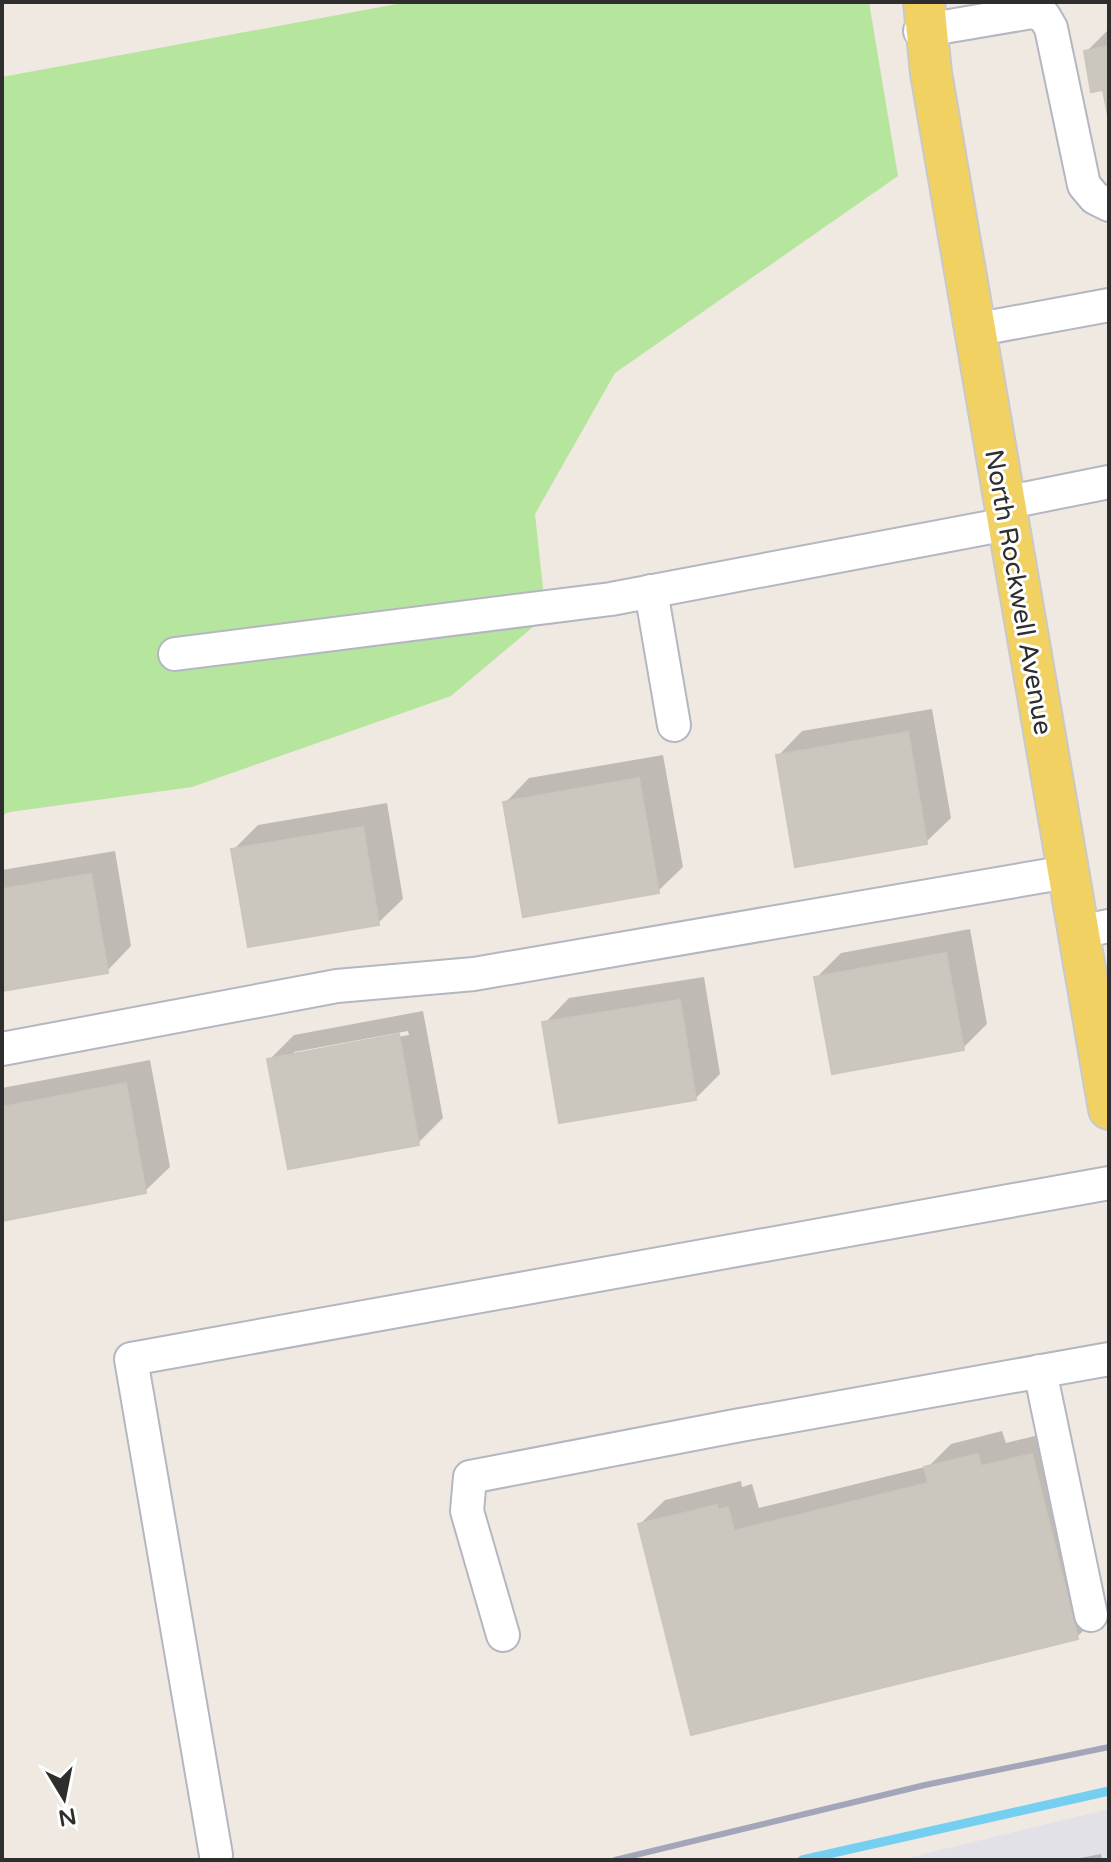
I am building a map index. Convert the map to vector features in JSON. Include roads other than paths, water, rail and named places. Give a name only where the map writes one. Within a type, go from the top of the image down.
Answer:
[{"type":"main road","name":"North Rockwell Avenue","points":[[921,16],[1067,872],[1093,929],[1109,1109]]},
{"type":"lane","points":[[921,16],[1032,12],[1044,16],[1051,28],[1084,185],[1095,198],[1109,205]]},
{"type":"lane","points":[[974,330],[1109,305]]},
{"type":"lane","points":[[175,654],[611,599],[1006,514],[1109,482]]},
{"type":"lane","points":[[651,591],[674,725]]},
{"type":"lane","points":[[2,1049],[337,986],[474,974],[1067,872]]},
{"type":"lane","points":[[216,1855],[131,1359],[1109,1183]]},
{"type":"lane","points":[[503,1635],[467,1511],[470,1477],[1109,1359]]},
{"type":"lane","points":[[1040,1371],[1091,1615]]},
{"type":"waterway","points":[[802,1860],[1109,1791]]},
{"type":"railway","points":[[615,1860],[925,1785],[1109,1747]]}]
